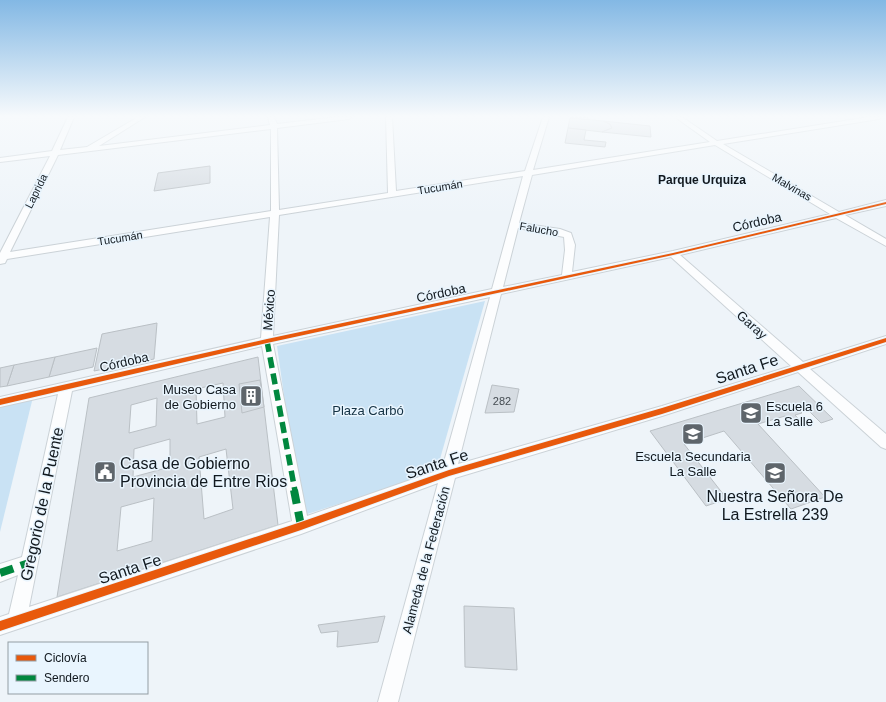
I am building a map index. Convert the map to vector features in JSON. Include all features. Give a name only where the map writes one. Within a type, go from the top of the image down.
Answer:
[{"type":"street","name":"Laprida","points":[[1,259],[56,150]]},
{"type":"street","points":[[0,160],[87,150]]},
{"type":"street","name":"México","points":[[274,150],[275,213],[267,341],[301,526]]},
{"type":"street","points":[[390,150],[392,194]]},
{"type":"street","name":"Alameda de la Federación","points":[[388,702],[498,293],[514,225],[535,150]]},
{"type":"street","name":"Tucumán","points":[[1,259],[275,213],[674,150]]},
{"type":"street","name":"Malvinas","points":[[728,150],[886,243]]},
{"type":"street","name":"Córdoba","points":[[0,402],[267,341],[498,293],[673,254],[886,203]]},
{"type":"street","name":"Falucho","points":[[514,225],[560,232],[568,235],[571,242],[566,266],[567,277]]},
{"type":"street","name":"Garay","points":[[673,254],[886,443]]},
{"type":"street","name":"Santa Fe","points":[[8,623],[301,526],[449,472],[662,411],[799,366],[886,340]]},
{"type":"street","name":"Gregorio de la Puente","points":[[8,623],[29,563],[66,387]]},
{"type":"street","points":[[0,573],[29,563]]},
{"type":"green space","name":"Plaza Carbó","points":[[485,301],[436,473],[301,516],[277,346]]},
{"type":"green space","points":[[33,397],[0,532],[0,405]]},
{"type":"building","points":[[210,166],[210,183],[154,191],[158,173]]},
{"type":"building","points":[[157,323],[154,359],[94,371],[102,334]]},
{"type":"building","points":[[97,348],[93,367],[49,377],[55,357]]},
{"type":"building","points":[[55,357],[49,377],[7,386],[14,365]]},
{"type":"building","name":"Casa de Gobierno Provincia de Entre Rios","points":[[258,357],[278,525],[57,597],[89,398]],"holes":[[[223,383],[225,417],[197,424],[196,389]],[[157,398],[156,426],[129,433],[131,405]],[[170,439],[170,467],[133,477],[134,449]],[[226,449],[233,509],[204,519],[199,457]],[[154,498],[152,541],[117,551],[121,507]]]},
{"type":"building","points":[[14,365],[7,386],[0,387],[0,368]]},
{"type":"building","name":"Museo Casa de Gobierno","points":[[260,380],[264,407],[242,413],[239,384]]},
{"type":"building","points":[[492,385],[519,389],[514,412],[485,413]]},
{"type":"building","points":[[799,386],[833,419],[821,423],[801,403],[794,405],[802,413],[795,415],[802,423],[794,425],[785,416],[758,424],[825,497],[791,509],[724,431],[684,444],[727,499],[706,506],[650,431]]},
{"type":"building","points":[[464,606],[514,608],[517,670],[465,667]]},
{"type":"building","points":[[385,616],[378,642],[337,647],[338,631],[321,633],[318,625]]},
{"type":"marked path","points":[[267,341],[301,526]]},
{"type":"marked path","points":[[0,573],[29,563]]},
{"type":"cycle path","points":[[0,402],[267,341],[673,254],[886,203]]},
{"type":"cycle path","points":[[0,626],[301,526],[449,473],[662,411],[886,340]]},
{"type":"place","name":"Museo Casa de Gobierno","points":[[251,396]]},
{"type":"place","name":"Escuela 6 La Salle","points":[[751,413]]},
{"type":"place","name":"Escuela Secundaria La Salle","points":[[693,434]]},
{"type":"place","name":"Casa de Gobierno Provincia de Entre Rios","points":[[105,472]]},
{"type":"place","name":"Nuestra Señora De La Estrella 239","points":[[775,473]]},
{"type":"district","name":"Parque Urquiza","points":[[702,180]]}]
